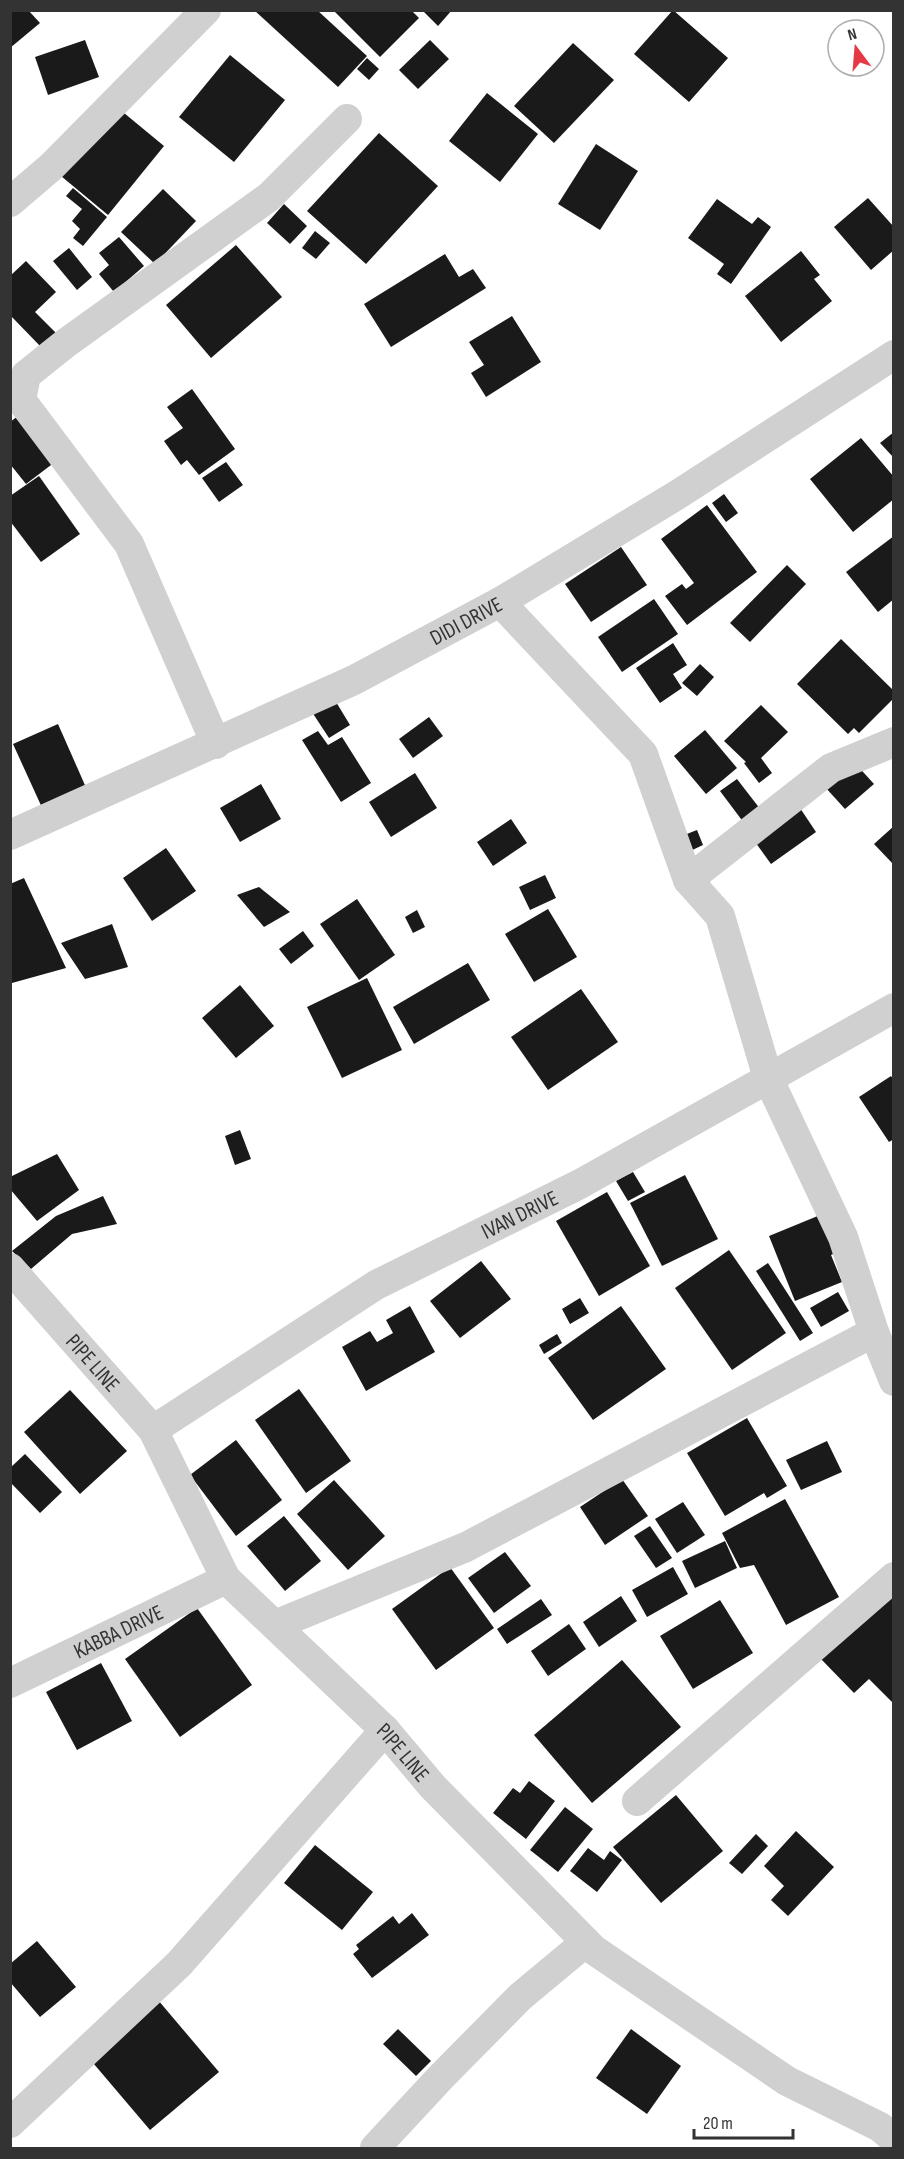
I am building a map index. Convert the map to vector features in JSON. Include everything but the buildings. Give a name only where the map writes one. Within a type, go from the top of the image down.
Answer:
[{"type":"street","points":[[10,201],[51,167],[206,10]]},
{"type":"street","points":[[216,744],[129,544],[21,400],[26,375],[66,343],[269,197],[347,119]]},
{"type":"street","name":"DIDI DRIVE","points":[[10,835],[354,680],[500,602],[677,495],[894,355]]},
{"type":"street","points":[[500,602],[643,754],[688,880],[720,916],[768,1078],[843,1237],[874,1332],[894,1381]]},
{"type":"street","points":[[688,880],[831,768],[894,742]]},
{"type":"street","name":"IVAN DRIVE","points":[[153,1430],[376,1285],[580,1185],[894,1008]]},
{"type":"street","name":"PIPE LINE","points":[[10,1268],[153,1430],[226,1579],[385,1730],[433,1787],[594,1950],[787,2081],[880,2127],[894,2139]]},
{"type":"street","points":[[275,1626],[466,1547],[874,1332]]},
{"type":"street","points":[[637,1801],[894,1577]]},
{"type":"street","name":"KABBA DRIVE","points":[[10,1683],[226,1579]]},
{"type":"street","points":[[10,2123],[179,1964],[385,1730]]},
{"type":"street","points":[[375,2148],[520,1997],[586,1942]]}]
